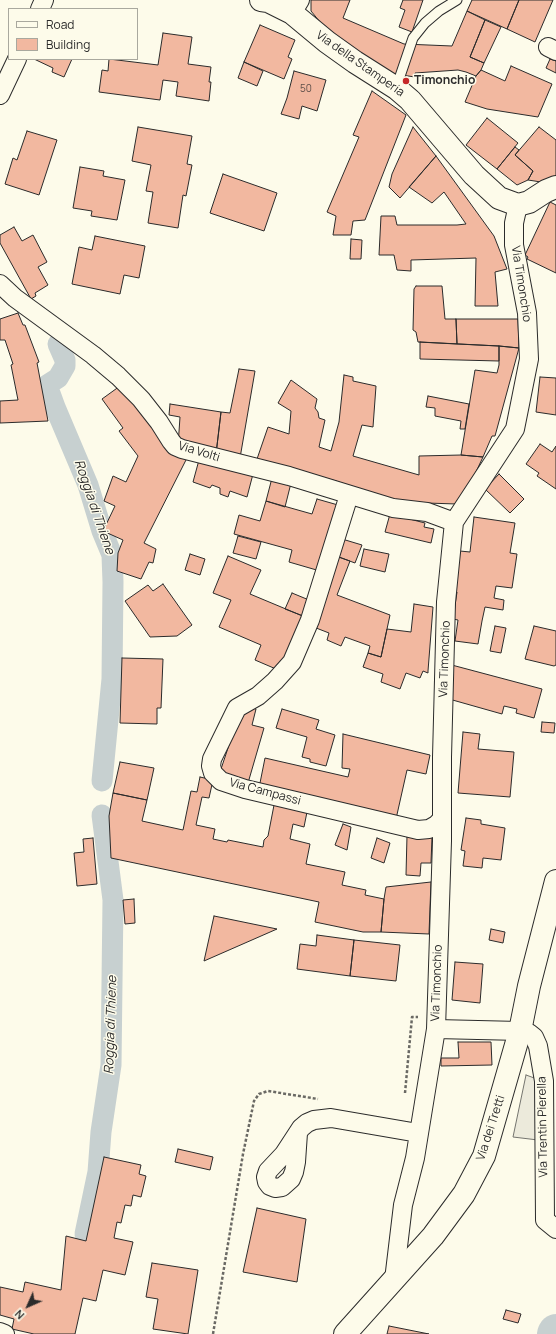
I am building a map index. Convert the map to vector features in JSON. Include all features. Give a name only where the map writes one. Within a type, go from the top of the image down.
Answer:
[{"type":"street","name":"Via della Stamperia","points":[[261,0],[296,6],[327,42],[354,62],[396,88],[410,100],[474,175],[500,198],[518,205]]},
{"type":"street","points":[[0,95],[17,60]]},
{"type":"street","points":[[518,205],[529,202],[546,191],[556,187]]},
{"type":"street","name":"Via Timonchio","points":[[394,1280],[403,1206],[415,1158],[436,1029],[446,602],[454,522],[515,429],[529,359],[527,313],[514,245],[514,223],[518,205]]},
{"type":"street","name":"Via Volti","points":[[0,284],[15,298],[93,355],[118,376],[141,398],[175,446],[288,476],[393,508],[427,512],[454,522]]},
{"type":"street","name":"Via Campassi","points":[[349,495],[310,620],[292,662],[275,681],[258,696],[237,708],[212,759],[211,766],[213,774],[221,780],[245,789],[418,830],[429,829],[442,819]]},
{"type":"street","name":"Via dei Tretti","points":[[345,1334],[434,1236],[464,1194],[484,1156],[520,1031],[529,986],[556,881]]},
{"type":"street","points":[[436,1029],[520,1031]]},
{"type":"street","name":"Via Trentin Pierella","points":[[520,1031],[529,1033],[534,1037],[538,1046],[544,1081],[545,1220],[556,1229]]},
{"type":"street","points":[[298,1133],[307,1123],[314,1120],[331,1118],[418,1133]]},
{"type":"street","points":[[0,1332],[5,1334]]},
{"type":"lane","points":[[396,88],[413,38],[425,23],[439,11],[457,0]]},
{"type":"shaded area","points":[[526,1075],[537,1079],[538,1140],[513,1137]]},
{"type":"building","points":[[311,0],[350,0],[343,18],[404,44],[452,46],[467,11],[485,20],[470,57],[484,63],[476,76],[458,70],[415,73],[415,77],[388,73],[338,44],[311,11]]},
{"type":"building","points":[[403,0],[423,0],[412,32],[399,27],[405,10],[400,8]]},
{"type":"building","points":[[472,0],[519,0],[507,29],[467,11]]},
{"type":"building","points":[[519,0],[553,0],[535,42],[507,29]]},
{"type":"building","points":[[485,20],[501,27],[484,63],[470,57]]},
{"type":"building","points":[[260,25],[295,40],[288,57],[292,59],[284,79],[244,62]]},
{"type":"building","points":[[163,33],[192,37],[188,64],[211,67],[209,101],[176,96],[178,82],[163,80],[160,100],[99,92],[102,70],[108,71],[109,60],[158,65]]},
{"type":"building","points":[[550,59],[556,61],[556,73],[546,68]]},
{"type":"building","points":[[36,60],[72,60],[64,77],[52,72],[53,68]]},
{"type":"building","points":[[244,62],[263,71],[257,86],[238,78]]},
{"type":"building","points":[[511,66],[552,84],[538,117],[487,109],[465,102],[476,76],[481,70],[505,81]]},
{"type":"building","points":[[294,71],[326,80],[317,111],[302,106],[299,119],[281,114]]},
{"type":"building","points":[[372,91],[406,115],[365,220],[353,221],[351,235],[333,235],[336,216],[327,212],[359,137],[353,135]]},
{"type":"building","points":[[487,118],[518,143],[497,169],[466,145]]},
{"type":"building","points":[[138,127],[192,136],[187,164],[192,165],[186,196],[183,195],[178,228],[148,223],[153,192],[146,191],[151,165],[132,161]]},
{"type":"building","points":[[413,127],[436,156],[400,198],[389,187],[392,174]]},
{"type":"building","points":[[539,127],[556,140],[556,179],[541,182],[528,180],[533,171],[515,155]]},
{"type":"building","points":[[27,131],[57,140],[39,195],[5,184],[13,158],[17,160]]},
{"type":"building","points":[[515,147],[519,150],[515,155],[533,171],[528,180],[517,185],[497,169]]},
{"type":"building","points":[[436,156],[494,236],[507,269],[495,272],[498,306],[475,306],[476,258],[411,260],[411,271],[397,270],[394,255],[379,255],[381,216],[395,216],[397,225],[466,224],[444,192],[432,203],[409,187]]},
{"type":"building","points":[[80,167],[104,171],[103,176],[125,180],[117,220],[91,216],[92,211],[73,208]]},
{"type":"building","points":[[223,174],[277,193],[264,231],[210,213]]},
{"type":"building","points":[[550,202],[556,205],[556,273],[527,259],[528,257],[525,255]]},
{"type":"building","points":[[14,227],[22,241],[33,235],[47,262],[38,267],[48,285],[35,293],[36,296],[31,299],[0,243],[0,235]]},
{"type":"building","points":[[95,236],[145,246],[139,278],[124,275],[120,294],[72,284],[79,247],[92,250]]},
{"type":"building","points":[[351,239],[362,240],[361,259],[350,259]]},
{"type":"building","points":[[416,286],[442,286],[445,319],[456,319],[457,344],[418,342],[416,332],[413,330],[414,289]]},
{"type":"building","points":[[18,313],[23,325],[25,325],[39,362],[37,363],[48,421],[0,423],[0,401],[18,400],[11,365],[13,364],[5,340],[0,340],[0,319]]},
{"type":"building","points":[[456,319],[518,319],[519,348],[457,344]]},
{"type":"building","points":[[420,342],[499,346],[499,361],[420,359]]},
{"type":"building","points":[[499,346],[519,348],[495,436],[492,436],[483,457],[461,455],[475,370],[497,373],[499,365]]},
{"type":"building","points":[[239,369],[255,371],[240,458],[216,454],[221,412],[230,413]]},
{"type":"building","points":[[344,375],[353,377],[353,381],[376,386],[373,427],[362,425],[353,456],[419,475],[419,456],[461,455],[483,457],[474,476],[457,504],[395,502],[336,481],[257,459],[268,427],[289,434],[291,411],[278,403],[291,380],[317,399],[315,408],[318,412],[319,418],[325,420],[319,447],[331,451],[339,422]]},
{"type":"building","points":[[540,377],[556,378],[556,415],[536,412]]},
{"type":"building","points":[[120,386],[156,431],[188,456],[144,543],[156,549],[153,563],[149,562],[141,579],[117,571],[118,553],[123,540],[103,531],[115,506],[104,501],[113,476],[126,482],[138,456],[119,431],[123,428],[102,399]]},
{"type":"building","points":[[428,396],[469,404],[465,429],[460,429],[461,421],[435,416],[435,408],[426,407]]},
{"type":"building","points":[[170,404],[221,412],[216,454],[178,446],[180,417],[169,415]]},
{"type":"building","points":[[540,444],[552,452],[556,446],[556,489],[537,476],[539,473],[526,464]]},
{"type":"building","points":[[199,460],[253,474],[247,497],[230,491],[228,497],[220,494],[220,488],[212,485],[210,488],[193,482]]},
{"type":"building","points":[[499,474],[524,499],[510,513],[485,489]]},
{"type":"building","points":[[272,478],[291,483],[285,507],[266,501]]},
{"type":"building","points":[[317,499],[338,505],[320,571],[289,562],[292,550],[234,534],[239,515],[260,521],[266,501],[312,514]]},
{"type":"building","points":[[390,514],[425,523],[424,527],[434,529],[431,543],[385,532]]},
{"type":"building","points":[[474,517],[515,523],[510,553],[517,554],[512,588],[496,586],[494,598],[504,600],[503,610],[485,607],[478,644],[455,641],[458,620],[453,619],[457,592],[455,591],[460,551],[470,552]]},
{"type":"building","points":[[238,536],[261,542],[256,559],[233,553]]},
{"type":"building","points":[[342,539],[362,545],[355,563],[336,556]]},
{"type":"building","points":[[364,549],[389,554],[385,572],[360,566]]},
{"type":"building","points":[[190,554],[205,559],[200,575],[185,570]]},
{"type":"building","points":[[228,556],[261,570],[250,594],[305,617],[290,650],[276,669],[255,660],[261,645],[219,627],[231,600],[213,593]]},
{"type":"building","points":[[336,556],[350,561],[337,595],[390,615],[381,657],[368,653],[370,646],[345,637],[341,646],[327,640],[329,633],[311,626]]},
{"type":"building","points":[[163,584],[192,625],[177,636],[150,637],[125,601],[148,585],[153,591]]},
{"type":"building","points":[[292,593],[309,600],[303,616],[285,609]]},
{"type":"building","points":[[414,604],[433,607],[428,673],[423,671],[420,678],[406,673],[400,689],[381,682],[383,674],[363,667],[368,653],[381,657],[387,629],[411,632]]},
{"type":"building","points":[[495,626],[506,628],[501,653],[490,651]]},
{"type":"building","points":[[534,626],[556,631],[556,665],[554,666],[525,659]]},
{"type":"building","points":[[122,658],[163,659],[161,708],[157,708],[157,724],[120,723]]},
{"type":"building","points":[[448,664],[542,689],[534,718],[516,713],[517,709],[504,706],[502,714],[449,699]]},
{"type":"building","points":[[250,707],[256,709],[252,725],[264,728],[248,783],[219,775],[239,715]]},
{"type":"building","points":[[282,709],[319,720],[316,729],[335,735],[326,766],[310,762],[310,759],[302,757],[307,737],[276,728]]},
{"type":"building","points":[[542,722],[555,723],[554,733],[541,732]]},
{"type":"building","points":[[463,732],[480,734],[478,749],[514,752],[510,797],[458,793]]},
{"type":"building","points":[[343,734],[430,755],[426,774],[407,770],[396,819],[259,788],[265,758],[348,777],[350,769],[342,768]]},
{"type":"building","points":[[120,762],[154,768],[147,800],[113,793]]},
{"type":"building","points":[[200,777],[213,780],[209,798],[202,797],[196,825],[215,829],[213,839],[227,842],[228,840],[263,847],[264,840],[268,836],[275,800],[308,807],[304,827],[293,824],[290,839],[310,844],[306,864],[345,872],[342,885],[366,890],[365,895],[384,899],[381,932],[363,932],[315,922],[319,902],[111,858],[109,816],[113,793],[147,800],[142,821],[183,830],[191,791],[197,792]]},
{"type":"building","points":[[466,818],[481,820],[481,824],[505,828],[501,860],[483,858],[482,868],[463,866],[465,851],[461,850]]},
{"type":"building","points":[[343,824],[351,827],[347,850],[335,845]]},
{"type":"building","points":[[407,836],[432,837],[431,863],[421,863],[420,876],[406,875]]},
{"type":"building","points":[[93,838],[97,884],[77,886],[74,853],[84,852],[83,839]]},
{"type":"building","points":[[377,838],[390,843],[384,863],[371,858]]},
{"type":"building","points":[[431,882],[429,934],[381,932],[386,887]]},
{"type":"building","points":[[134,899],[135,923],[125,924],[123,900]]},
{"type":"building","points":[[214,916],[277,929],[204,961]]},
{"type":"building","points":[[491,929],[505,932],[503,943],[489,940]]},
{"type":"building","points":[[317,935],[354,940],[350,976],[297,969],[300,944],[316,946]]},
{"type":"building","points":[[354,940],[400,945],[396,981],[350,976]]},
{"type":"building","points":[[455,962],[483,964],[480,1003],[452,1000]]},
{"type":"building","points":[[458,1042],[491,1042],[492,1065],[441,1066],[441,1058],[459,1058]]},
{"type":"building","points":[[178,1149],[213,1157],[210,1170],[175,1162]]},
{"type":"building","points":[[104,1157],[141,1165],[139,1174],[146,1176],[141,1197],[133,1195],[131,1206],[125,1205],[121,1223],[117,1222],[114,1238],[133,1242],[125,1275],[103,1270],[96,1301],[83,1298],[75,1334],[34,1334],[12,1329],[14,1319],[0,1315],[0,1287],[23,1292],[25,1282],[61,1290],[66,1236],[86,1241]]},
{"type":"building","points":[[257,1208],[306,1219],[297,1282],[243,1272]]},
{"type":"building","points":[[152,1263],[198,1270],[188,1334],[153,1329],[158,1299],[146,1297]]},
{"type":"building","points":[[506,1310],[521,1314],[518,1323],[503,1319]]},
{"type":"building","points":[[389,1326],[429,1334],[387,1334]]},
{"type":"waterway","name":"Roggia di Thiene","points":[[58,344],[65,360],[65,366],[58,378],[47,385],[88,485],[102,531],[112,555],[112,679],[102,781]]},
{"type":"waterway","name":"Roggia di Thiene","points":[[85,1234],[98,1172],[101,1132],[111,1065],[113,900],[102,815]]},
{"type":"place","name":"Timonchio","points":[[406,81]]}]
